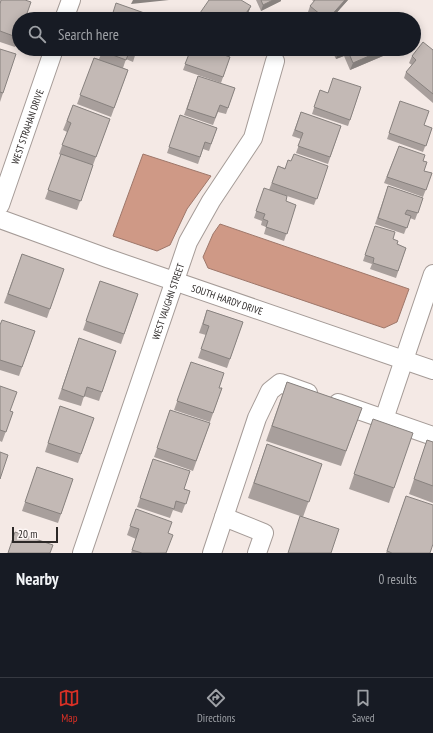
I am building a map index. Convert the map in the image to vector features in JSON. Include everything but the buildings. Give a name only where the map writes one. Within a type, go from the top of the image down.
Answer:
[{"type":"street","points":[[66,12],[70,0]]},
{"type":"street","name":"WEST STRAHAN DRIVE","points":[[0,205],[52,56]]},
{"type":"street","name":"WEST VAUGHN STREET","points":[[82,553],[188,242],[211,202],[253,138],[275,61]]},
{"type":"street","name":"SOUTH HARDY DRIVE","points":[[0,219],[107,258],[433,370]]},
{"type":"street","points":[[384,419],[433,274]]},
{"type":"street","points":[[212,553],[257,418],[270,391],[280,383],[433,436]]},
{"type":"street","points":[[224,517],[264,533],[257,553]]},
{"type":"shaded area","points":[[143,154],[211,176],[187,209],[170,245],[157,251],[113,236]]},
{"type":"shaded area","points":[[220,224],[409,289],[397,322],[384,328],[208,268],[203,257],[213,234]]}]
